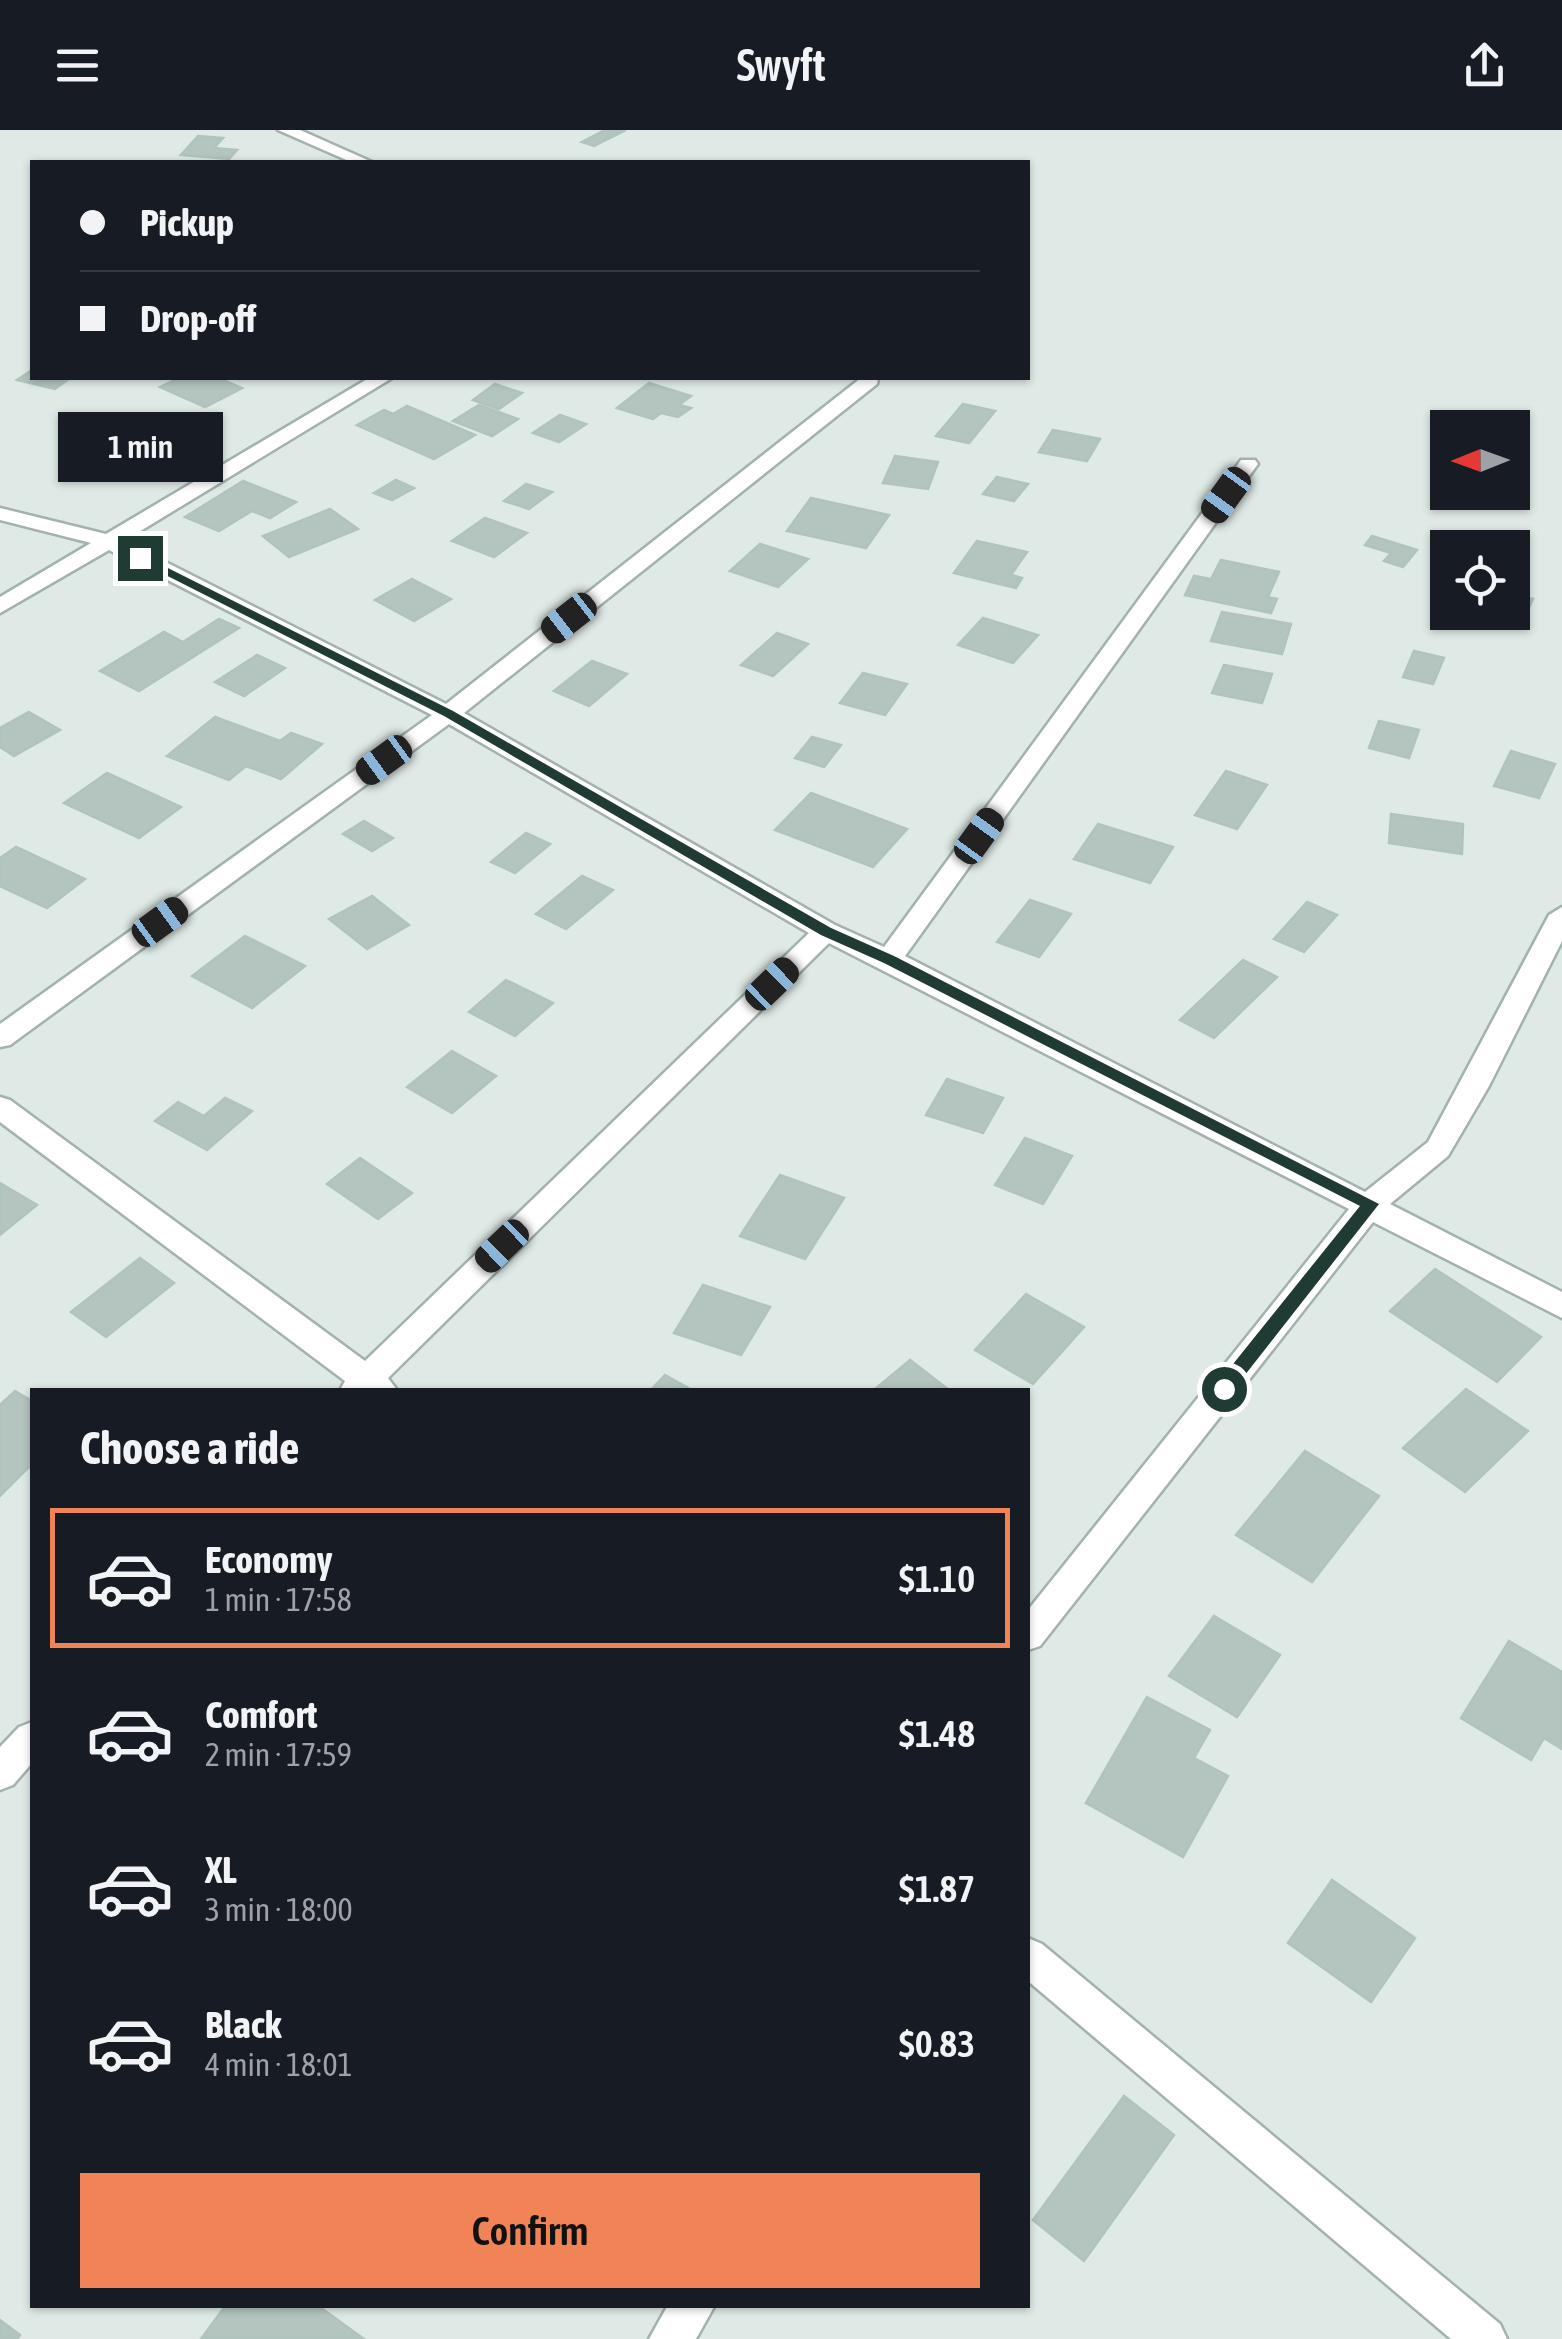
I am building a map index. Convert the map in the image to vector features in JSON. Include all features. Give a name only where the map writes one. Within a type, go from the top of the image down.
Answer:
[{"type":"street","points":[[286,130],[359,160]]},
{"type":"street","points":[[0,606],[379,380]]},
{"type":"street","points":[[0,1038],[448,714],[870,380]]},
{"type":"street","points":[[889,959],[1248,464]]},
{"type":"street","points":[[0,514],[106,540],[448,714],[826,931],[889,959],[1370,1204],[1562,1306]]},
{"type":"street","points":[[1030,1633],[1370,1204],[1438,1149],[1475,1086],[1562,914]]},
{"type":"street","points":[[0,1106],[368,1386],[826,931]]},
{"type":"street","points":[[0,1773],[30,1740]]},
{"type":"street","points":[[1030,1959],[1485,2339]]},
{"type":"street","points":[[671,2339],[690,2308]]},
{"type":"building","points":[[605,130],[626,130],[594,146],[582,142]]},
{"type":"building","points":[[198,136],[223,138],[214,148],[237,150],[229,159],[181,155]]},
{"type":"building","points":[[30,371],[30,380],[67,380],[55,389],[17,380]]},
{"type":"building","points":[[175,380],[223,380],[242,388],[205,407],[160,387]]},
{"type":"building","points":[[649,383],[691,396],[679,405],[691,408],[678,417],[661,413],[653,419],[617,408]]},
{"type":"building","points":[[495,384],[522,393],[499,409],[473,400]]},
{"type":"building","points":[[963,404],[995,411],[969,443],[936,436]]},
{"type":"building","points":[[479,405],[518,419],[492,436],[453,421]]},
{"type":"building","points":[[407,406],[475,435],[434,459],[357,425],[384,410],[393,414]]},
{"type":"building","points":[[121,414],[140,423],[85,451],[65,441]]},
{"type":"building","points":[[560,415],[586,424],[559,442],[533,433]]},
{"type":"building","points":[[1053,430],[1100,439],[1087,461],[1039,452]]},
{"type":"building","points":[[895,456],[938,462],[928,489],[883,483]]},
{"type":"building","points":[[997,477],[1028,484],[1014,501],[983,494]]},
{"type":"building","points":[[396,480],[414,488],[392,500],[374,493]]},
{"type":"building","points":[[243,481],[296,502],[270,518],[252,511],[219,531],[185,517]]},
{"type":"building","points":[[526,484],[552,492],[529,509],[504,501]]},
{"type":"building","points":[[811,498],[889,515],[866,548],[787,531]]},
{"type":"building","points":[[330,509],[358,529],[289,557],[263,536]]},
{"type":"building","points":[[485,518],[527,533],[494,557],[452,541]]},
{"type":"building","points":[[1372,536],[1417,550],[1403,567],[1384,561],[1391,553],[1365,545]]},
{"type":"building","points":[[977,541],[1027,552],[1011,575],[1022,578],[1016,588],[954,573]]},
{"type":"building","points":[[760,544],[808,559],[778,587],[730,571]]},
{"type":"building","points":[[1221,560],[1279,572],[1268,597],[1277,599],[1271,613],[1185,595],[1194,576],[1211,579]]},
{"type":"building","points":[[412,579],[451,599],[414,621],[375,600]]},
{"type":"building","points":[[1222,612],[1291,624],[1282,654],[1211,641]]},
{"type":"building","points":[[983,618],[1038,635],[1013,663],[958,645]]},
{"type":"building","points":[[219,619],[239,628],[139,691],[100,671],[164,632],[183,642]]},
{"type":"building","points":[[777,633],[808,644],[773,676],[741,665]]},
{"type":"building","points":[[1414,651],[1444,658],[1433,684],[1403,677]]},
{"type":"building","points":[[257,655],[285,668],[244,696],[215,682]]},
{"type":"building","points":[[592,661],[627,674],[589,706],[554,691]]},
{"type":"building","points":[[1224,665],[1272,674],[1262,703],[1212,693]]},
{"type":"building","points":[[863,673],[907,684],[885,715],[840,703]]},
{"type":"building","points":[[29,712],[60,730],[14,756],[0,747],[0,728]]},
{"type":"building","points":[[215,717],[280,741],[291,733],[322,744],[281,779],[246,766],[229,780],[167,756]]},
{"type":"building","points":[[1379,721],[1419,730],[1409,758],[1369,748]]},
{"type":"building","points":[[812,737],[841,745],[824,767],[795,758]]},
{"type":"building","points":[[1511,751],[1555,764],[1539,798],[1494,786]]},
{"type":"building","points":[[1226,771],[1267,785],[1237,829],[1195,815]]},
{"type":"building","points":[[107,773],[181,807],[139,838],[64,803]]},
{"type":"building","points":[[811,793],[907,829],[873,867],[775,830]]},
{"type":"building","points":[[1391,814],[1463,824],[1462,854],[1389,843]]},
{"type":"building","points":[[364,821],[393,838],[372,851],[343,834]]},
{"type":"building","points":[[1098,824],[1173,847],[1150,883],[1074,859]]},
{"type":"building","points":[[526,833],[550,844],[515,873],[491,862]]},
{"type":"building","points":[[16,847],[85,879],[47,908],[0,886],[0,858]]},
{"type":"building","points":[[582,876],[613,890],[566,929],[536,914]]},
{"type":"building","points":[[372,896],[409,925],[367,949],[329,919]]},
{"type":"building","points":[[1030,900],[1071,914],[1039,957],[997,942]]},
{"type":"building","points":[[1307,902],[1337,915],[1304,952],[1274,939]]},
{"type":"building","points":[[245,936],[305,966],[252,1008],[192,976]]},
{"type":"building","points":[[1243,960],[1277,977],[1214,1038],[1180,1020]]},
{"type":"building","points":[[506,980],[553,1003],[515,1036],[469,1012]]},
{"type":"building","points":[[452,1051],[496,1076],[452,1113],[407,1087]]},
{"type":"building","points":[[947,1079],[1003,1098],[983,1133],[926,1115]]},
{"type":"building","points":[[225,1098],[252,1111],[207,1150],[155,1121],[178,1102],[204,1116]]},
{"type":"building","points":[[1025,1138],[1072,1156],[1043,1204],[995,1185]]},
{"type":"building","points":[[360,1158],[412,1193],[378,1219],[327,1184]]},
{"type":"building","points":[[780,1175],[844,1198],[805,1259],[740,1236]]},
{"type":"building","points":[[0,1183],[37,1205],[0,1235]]},
{"type":"building","points":[[140,1258],[174,1283],[106,1337],[71,1312]]},
{"type":"building","points":[[1435,1269],[1541,1337],[1497,1382],[1390,1311]]},
{"type":"building","points":[[703,1285],[770,1307],[741,1355],[674,1333]]},
{"type":"building","points":[[1026,1294],[1084,1327],[1033,1384],[975,1350]]},
{"type":"building","points":[[910,1360],[946,1388],[876,1388]]},
{"type":"building","points":[[665,1375],[688,1388],[653,1388]]},
{"type":"building","points":[[1466,1389],[1528,1431],[1465,1492],[1403,1448]]},
{"type":"building","points":[[15,1391],[30,1400],[30,1466],[0,1496],[0,1405]]},
{"type":"building","points":[[1305,1451],[1379,1496],[1312,1582],[1236,1535]]},
{"type":"building","points":[[1214,1616],[1280,1655],[1237,1717],[1169,1676]]},
{"type":"building","points":[[1509,1641],[1562,1672],[1562,1749],[1544,1738],[1531,1760],[1461,1718]]},
{"type":"building","points":[[1147,1697],[1210,1730],[1194,1758],[1228,1776],[1183,1857],[1086,1803]]},
{"type":"building","points":[[1332,1880],[1415,1938],[1371,2002],[1288,1943]]},
{"type":"building","points":[[1124,2096],[1174,2135],[1084,2261],[1033,2220]]},
{"type":"building","points":[[224,2308],[321,2308],[364,2339],[201,2339]]},
{"type":"building","points":[[0,2320],[20,2335],[17,2339],[0,2339]]},
{"type":"route","points":[[140,558],[448,714],[826,931],[889,959],[1370,1204],[1224,1389]]}]
